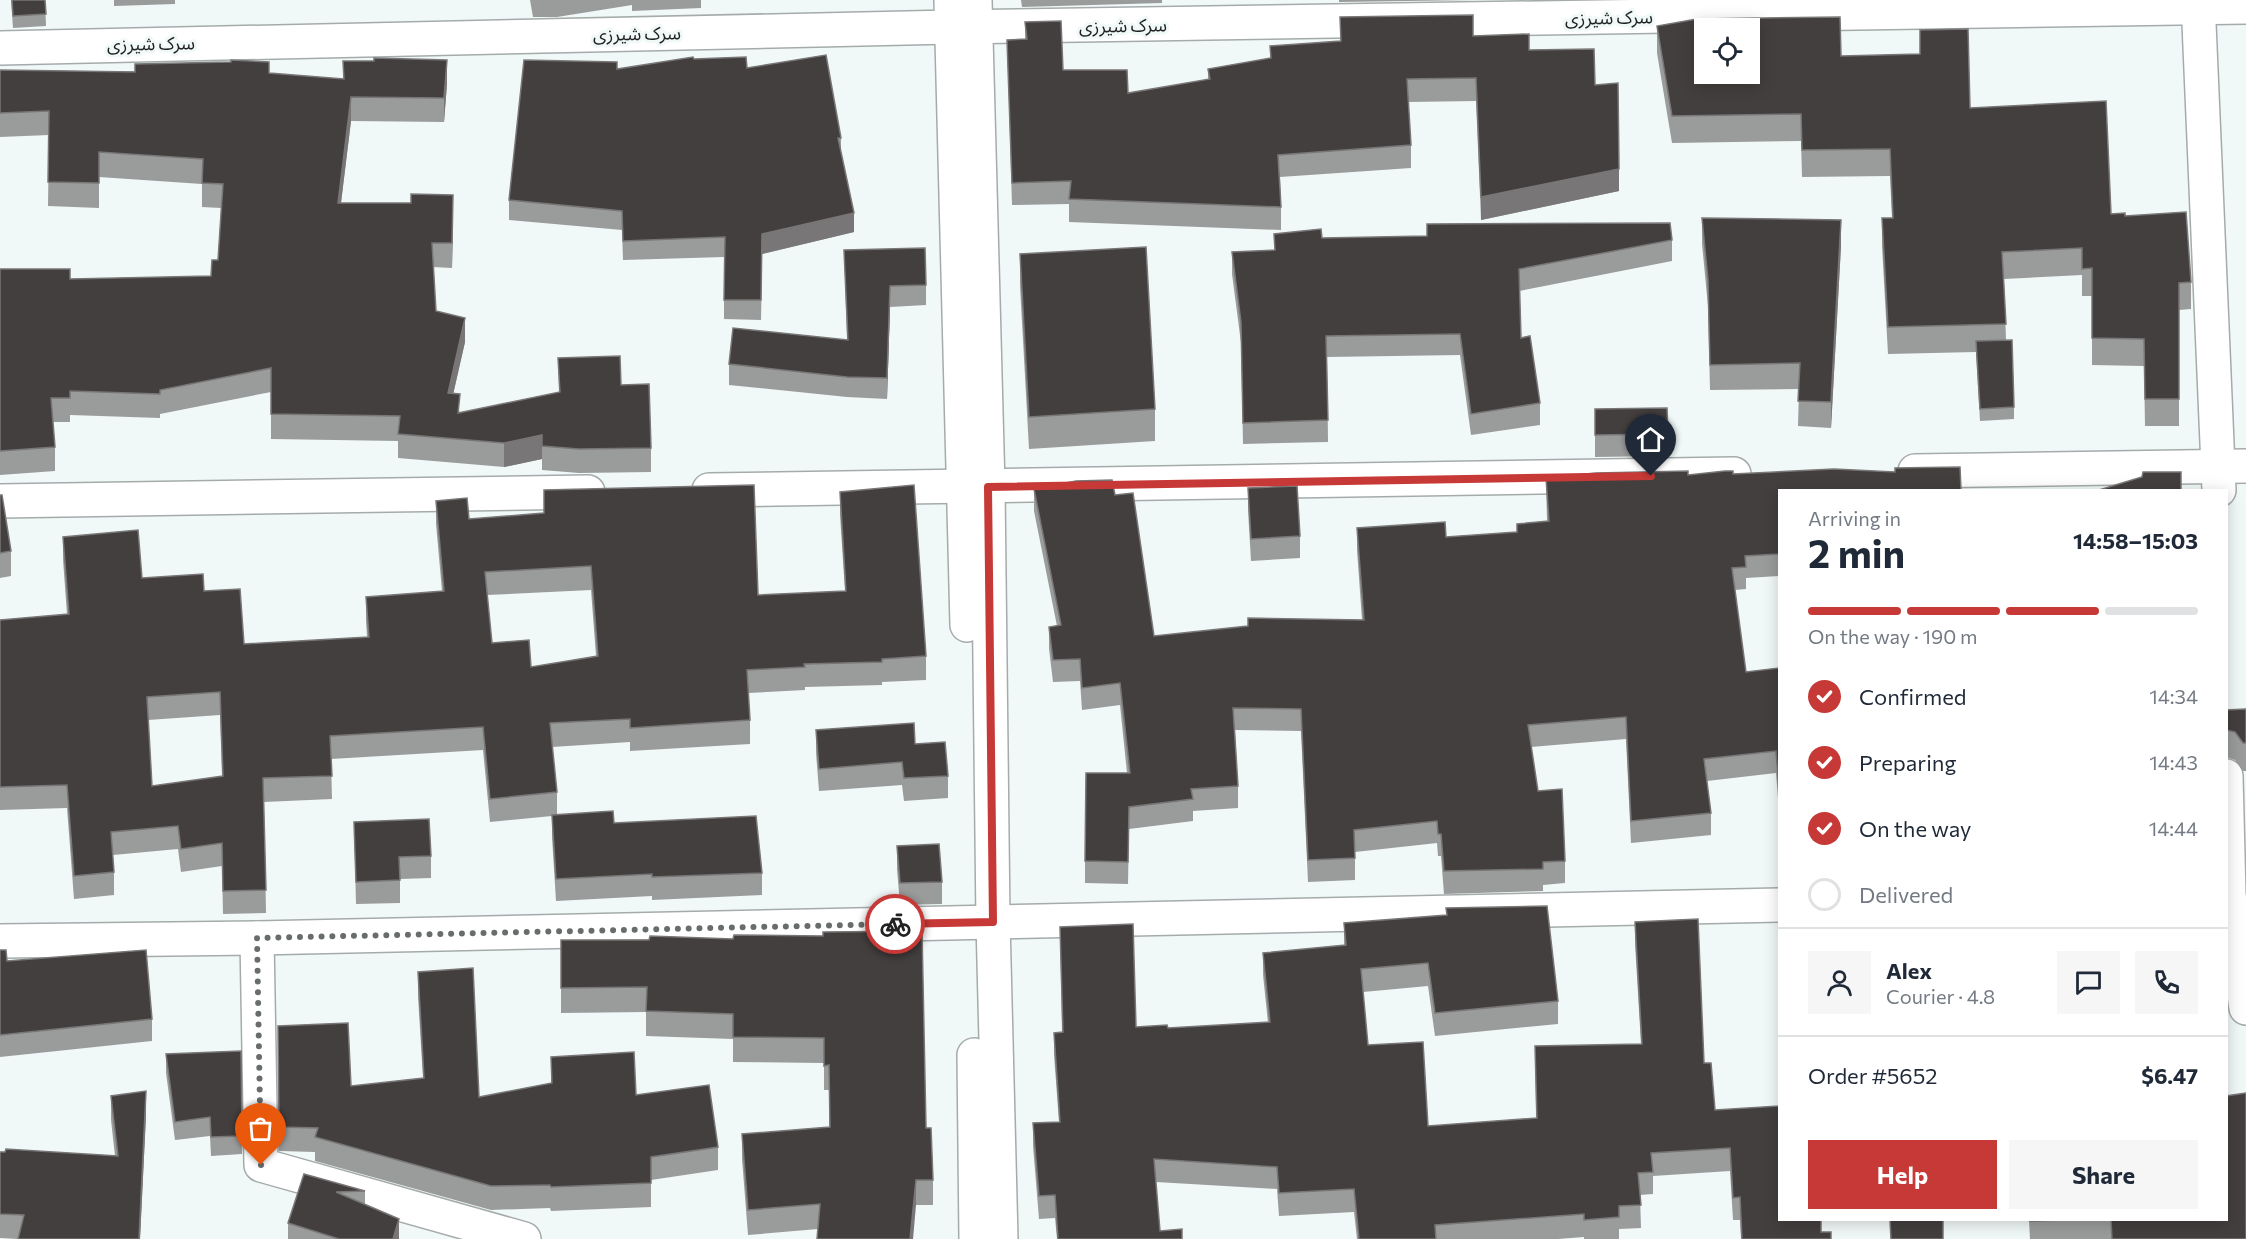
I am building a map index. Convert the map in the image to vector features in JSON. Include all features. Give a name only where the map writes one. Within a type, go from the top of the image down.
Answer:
[{"type":"street","name":"سرک شیرزی","points":[[0,48],[963,14],[2198,4],[2246,7]]},
{"type":"street","points":[[1884,472],[2228,474],[2198,4]]},
{"type":"street","points":[[963,14],[976,486],[982,922],[976,1239]]},
{"type":"street","points":[[679,490],[1765,474]]},
{"type":"street","points":[[0,501],[619,491]]},
{"type":"street","points":[[2228,806],[2234,894],[2246,1008]]},
{"type":"street","points":[[0,941],[257,938],[1778,905]]},
{"type":"street","points":[[982,922],[1001,1239]]},
{"type":"street","points":[[257,938],[261,1165],[524,1239]]},
{"type":"building","points":[[12,0],[45,0],[46,14],[13,16]]},
{"type":"building","points":[[1473,15],[1473,36],[1529,34],[1529,50],[1594,49],[1595,85],[1618,83],[1619,169],[1481,197],[1476,78],[1407,79],[1411,145],[1278,155],[1281,207],[1069,199],[1071,181],[1012,183],[1007,40],[1027,39],[1025,22],[1061,21],[1063,70],[1127,70],[1128,93],[1210,79],[1208,69],[1271,58],[1270,46],[1341,41],[1340,17]]},
{"type":"building","points":[[1840,17],[1841,56],[1920,54],[1920,30],[1968,29],[1970,108],[2106,101],[2111,214],[2125,213],[2125,216],[2186,212],[2191,282],[2179,283],[2179,399],[2145,399],[2144,339],[2092,338],[2092,268],[2082,269],[2082,248],[2002,252],[2006,324],[1888,327],[1882,218],[1893,218],[1890,149],[1802,150],[1801,114],[1672,116],[1657,26],[1694,20],[1694,84],[1760,84],[1760,18]]},
{"type":"building","points":[[826,55],[841,138],[838,138],[854,213],[762,234],[761,300],[724,300],[725,237],[623,241],[622,211],[509,200],[524,60],[617,62],[617,69],[693,57],[694,59],[746,57],[747,68]]},
{"type":"building","points":[[374,58],[447,60],[444,98],[351,97],[338,203],[411,203],[411,194],[453,195],[452,243],[432,243],[436,311],[465,318],[448,393],[460,394],[458,413],[560,392],[558,358],[620,356],[621,385],[649,384],[651,448],[579,449],[542,446],[542,435],[504,443],[398,434],[400,416],[271,414],[271,368],[160,390],[160,394],[70,391],[70,398],[51,398],[55,447],[0,451],[0,269],[70,269],[70,279],[211,276],[212,260],[218,260],[223,184],[202,183],[203,159],[99,152],[99,183],[48,182],[49,111],[0,113],[0,70],[135,72],[135,64],[231,62],[231,60],[269,62],[269,73],[344,79],[343,61],[374,61]]},
{"type":"building","points":[[1702,218],[1841,220],[1831,402],[1798,401],[1800,363],[1710,365],[1708,280]]},
{"type":"building","points":[[1670,223],[1672,240],[1519,269],[1521,338],[1530,336],[1540,403],[1471,414],[1460,334],[1326,336],[1328,420],[1243,423],[1241,322],[1232,252],[1275,250],[1274,234],[1321,229],[1322,238],[1427,236],[1427,224]]},
{"type":"building","points":[[1146,247],[1155,409],[1029,417],[1020,254]]},
{"type":"building","points":[[925,248],[926,285],[890,286],[887,378],[847,377],[729,364],[733,328],[848,340],[844,250]]},
{"type":"building","points":[[2012,340],[2014,407],[1980,409],[1976,341]]},
{"type":"building","points":[[1667,408],[1668,434],[1595,435],[1595,409]]},
{"type":"building","points":[[1960,467],[1961,489],[1778,489],[1778,554],[1745,556],[1746,567],[1732,568],[1746,672],[1778,668],[1778,776],[1776,751],[1704,759],[1711,813],[1631,821],[1626,717],[1528,725],[1538,791],[1562,789],[1565,861],[1543,862],[1543,869],[1444,871],[1441,834],[1438,834],[1437,821],[1354,830],[1355,858],[1308,860],[1301,709],[1233,708],[1238,786],[1191,789],[1193,799],[1129,807],[1128,862],[1085,861],[1086,773],[1130,773],[1120,683],[1082,688],[1080,659],[1053,660],[1049,627],[1061,625],[1034,489],[1076,481],[1112,480],[1115,495],[1133,493],[1154,636],[1248,626],[1248,618],[1364,620],[1357,528],[1445,522],[1446,537],[1517,532],[1517,524],[1549,521],[1546,478],[1596,473],[1688,471],[1688,475],[1725,471],[1733,471],[1733,474],[1834,469],[1895,472],[1895,468]]},
{"type":"building","points":[[2143,472],[2181,472],[2181,489],[2102,489],[2142,477]]},
{"type":"building","points":[[754,485],[758,595],[846,591],[840,492],[914,485],[926,656],[882,659],[882,662],[804,664],[805,667],[747,670],[750,720],[630,728],[630,719],[550,723],[557,792],[490,799],[483,727],[330,736],[332,776],[263,778],[266,890],[223,891],[222,843],[181,849],[178,826],[111,832],[114,872],[74,876],[67,785],[0,787],[0,620],[69,614],[63,537],[138,530],[142,578],[203,574],[204,591],[240,589],[244,644],[369,637],[366,597],[444,591],[436,501],[467,498],[469,519],[544,513],[544,490]],"holes":[[[591,566],[598,656],[531,667],[529,640],[492,643],[485,572]],[[220,692],[223,776],[152,786],[147,697]]]},
{"type":"building","points":[[1297,486],[1300,536],[1251,539],[1248,488]]},
{"type":"building","points":[[0,495],[2,495],[11,551],[0,553]]},
{"type":"building","points":[[2246,709],[2246,743],[2243,743],[2235,732],[2228,730],[2228,710]]},
{"type":"building","points":[[914,723],[915,744],[945,742],[948,776],[904,778],[902,762],[819,769],[816,730]]},
{"type":"building","points":[[613,811],[614,823],[756,816],[762,873],[652,877],[652,874],[556,879],[552,815]]},
{"type":"building","points":[[429,819],[431,856],[399,857],[400,880],[356,882],[354,822]]},
{"type":"building","points":[[939,844],[942,882],[900,883],[897,846]]},
{"type":"building","points":[[1547,906],[1558,1001],[1435,1013],[1428,963],[1361,969],[1368,1045],[1423,1042],[1428,1126],[1537,1118],[1535,1046],[1642,1044],[1635,922],[1698,919],[1704,1063],[1711,1063],[1715,1110],[1778,1106],[1778,1221],[1821,1221],[1821,1232],[1831,1232],[1831,1239],[1742,1239],[1740,1197],[1733,1198],[1730,1148],[1651,1153],[1653,1172],[1638,1173],[1641,1205],[1619,1206],[1619,1217],[1584,1220],[1584,1214],[1435,1225],[1436,1239],[1359,1239],[1354,1189],[1279,1193],[1277,1167],[1154,1159],[1160,1231],[1182,1229],[1182,1239],[1058,1239],[1055,1195],[1039,1196],[1033,1123],[1060,1122],[1054,1033],[1063,1032],[1060,927],[1133,924],[1136,1027],[1167,1025],[1168,1028],[1270,1022],[1263,953],[1346,945],[1344,923],[1447,915],[1446,908]]},
{"type":"building","points":[[922,931],[926,1128],[931,1128],[933,1180],[916,1180],[910,1239],[817,1239],[820,1204],[748,1210],[742,1134],[830,1127],[829,1065],[824,1066],[824,1038],[733,1037],[733,1014],[646,1011],[647,987],[561,988],[561,940],[649,940],[650,936],[733,939],[734,935],[823,936],[823,932]]},
{"type":"building","points":[[0,950],[6,950],[7,961],[146,950],[152,1019],[0,1035]]},
{"type":"building","points":[[473,968],[479,1097],[552,1083],[551,1057],[634,1052],[636,1095],[709,1085],[718,1147],[651,1157],[651,1183],[551,1187],[550,1185],[491,1186],[315,1137],[318,1128],[279,1127],[278,1026],[348,1023],[351,1086],[424,1078],[418,972]]},
{"type":"building","points":[[241,1051],[242,1136],[211,1137],[210,1117],[175,1122],[166,1054]]},
{"type":"building","points":[[146,1091],[139,1239],[18,1239],[24,1215],[0,1214],[0,1152],[5,1152],[6,1149],[118,1156],[111,1096]]},
{"type":"building","points":[[2246,1093],[2246,1239],[2112,1239],[2111,1221],[2228,1221],[2228,1096]]},
{"type":"building","points":[[304,1174],[365,1191],[336,1192],[399,1219],[393,1239],[339,1239],[288,1223]]},
{"type":"building","points":[[1890,1221],[1943,1221],[1943,1239],[1891,1239]]},
{"type":"way so far","points":[[261,1165],[257,938],[895,924]]},
{"type":"route","points":[[895,924],[993,922],[988,487],[1651,476]]}]
